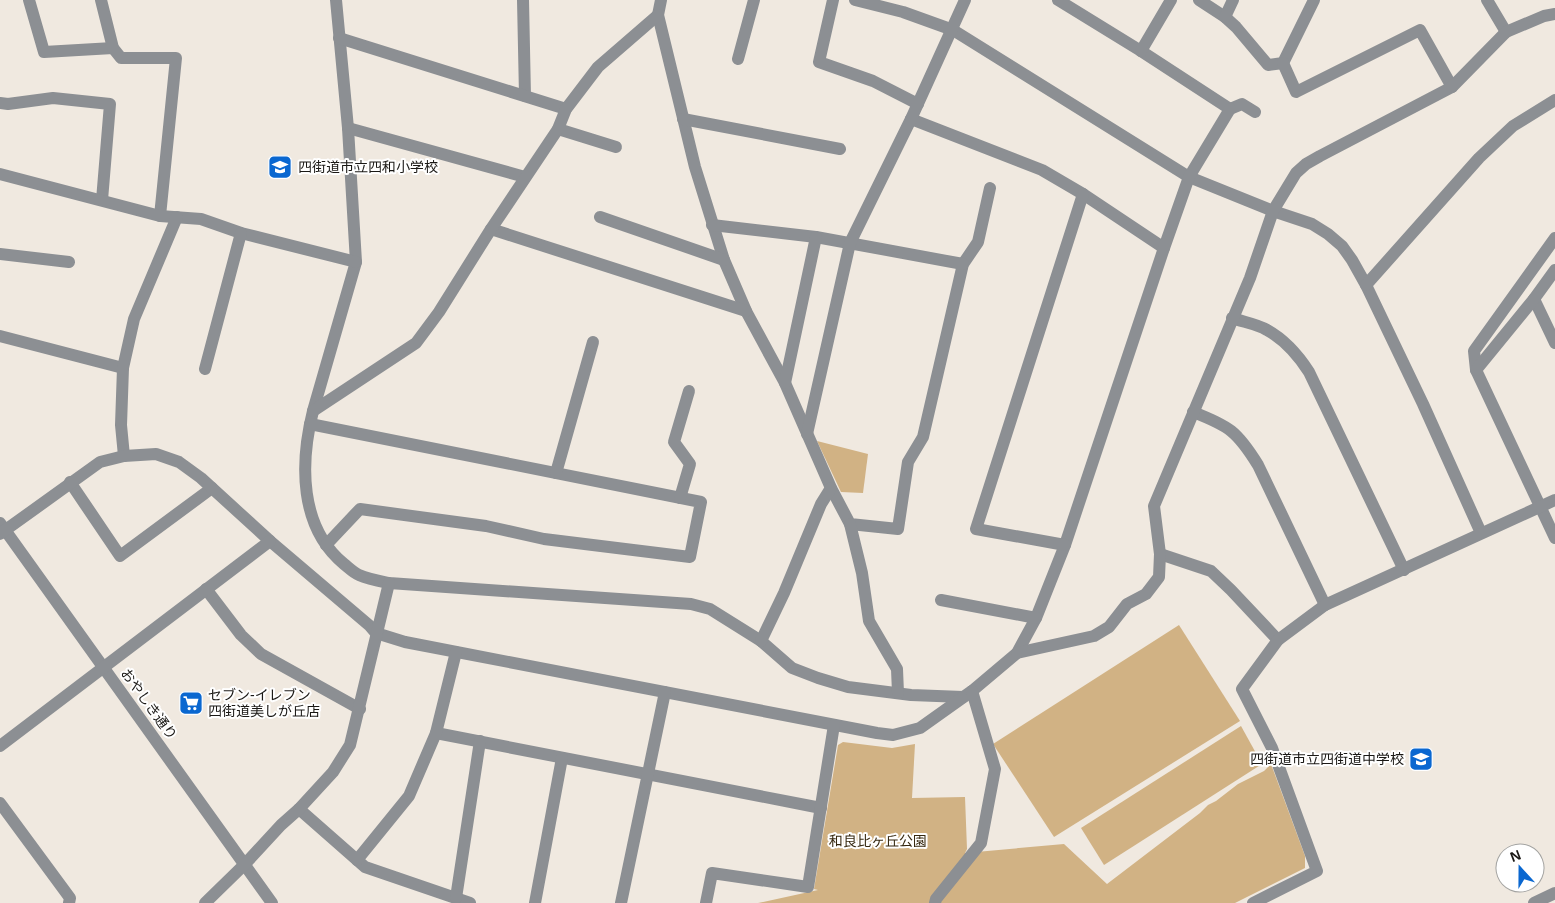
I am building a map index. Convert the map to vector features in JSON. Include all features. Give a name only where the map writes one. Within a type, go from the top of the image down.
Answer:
[{"type":"street","points":[[29,0],[44,52],[113,48]]},
{"type":"street","points":[[101,0],[113,48],[122,58],[176,58],[160,216]]},
{"type":"street","points":[[336,0],[348,128],[356,262],[312,418],[304,466],[308,503],[320,536],[336,557],[358,575],[389,583],[691,604],[710,609],[761,641],[792,668],[818,678],[848,687],[898,693],[967,694]]},
{"type":"street","points":[[523,0],[525,96]]},
{"type":"street","points":[[661,0],[658,15],[683,119],[695,167],[724,260],[746,311],[785,383],[831,488],[850,524],[862,573],[869,621],[898,670],[898,693]]},
{"type":"street","points":[[738,59],[754,0]]},
{"type":"street","points":[[833,0],[819,62],[873,81],[918,104]]},
{"type":"street","points":[[855,0],[903,12],[953,30],[1189,177],[1273,211],[1312,224],[1328,234],[1342,246],[1366,285],[1423,404],[1481,533]]},
{"type":"street","points":[[807,434],[850,243],[911,119],[966,0]]},
{"type":"street","points":[[1058,0],[1141,50],[1230,109]]},
{"type":"street","points":[[1141,50],[1171,0]]},
{"type":"street","points":[[1200,0],[1236,27],[1268,65],[1283,63]]},
{"type":"street","points":[[1225,17],[1233,0]]},
{"type":"street","points":[[1283,63],[1314,0]]},
{"type":"street","points":[[1487,0],[1506,32]]},
{"type":"street","points":[[1017,653],[1094,636],[1109,627],[1127,604],[1146,594],[1159,577],[1160,554],[1154,506],[1250,278],[1273,211],[1296,172],[1306,164],[1452,87],[1506,32],[1544,16],[1555,14]]},
{"type":"street","points":[[312,418],[416,342],[439,312],[491,229],[558,129],[566,109],[598,67],[658,15]]},
{"type":"street","points":[[1283,63],[1296,92],[1420,30],[1452,87]]},
{"type":"street","points":[[340,38],[566,109]]},
{"type":"street","points":[[0,103],[8,104],[53,98],[110,104],[102,200]]},
{"type":"street","points":[[1366,285],[1479,158],[1513,126],[1555,100]]},
{"type":"street","points":[[2,529],[100,462],[124,456],[156,454],[179,462],[201,478],[376,633],[405,642],[892,735],[920,728],[967,694],[1017,653],[1036,618],[1064,545],[1189,177],[1230,109],[1242,104],[1255,112]]},
{"type":"street","points":[[683,119],[840,149]]},
{"type":"street","points":[[911,119],[1042,170],[1083,194],[1164,248]]},
{"type":"street","points":[[348,128],[525,178]]},
{"type":"street","points":[[558,129],[616,147]]},
{"type":"street","points":[[0,174],[160,216],[201,219],[241,233],[356,262]]},
{"type":"street","points":[[850,524],[898,529],[908,462],[923,437],[963,264],[978,242],[990,188]]},
{"type":"street","points":[[1064,545],[976,529],[1083,194]]},
{"type":"street","points":[[124,456],[121,425],[123,368],[134,319],[177,217]]},
{"type":"street","points":[[600,217],[724,260]]},
{"type":"street","points":[[712,224],[816,236],[963,264]]},
{"type":"street","points":[[491,229],[746,311]]},
{"type":"street","points":[[205,369],[241,233]]},
{"type":"street","points":[[785,383],[816,236]]},
{"type":"street","points":[[1555,238],[1474,351],[1476,370],[1555,538]]},
{"type":"street","points":[[0,254],[69,262]]},
{"type":"street","points":[[1476,370],[1555,270]]},
{"type":"street","points":[[1534,298],[1555,343]]},
{"type":"street","points":[[1232,318],[1266,329],[1298,356],[1310,372],[1404,570]]},
{"type":"street","points":[[0,336],[123,368]]},
{"type":"street","points":[[556,473],[593,342]]},
{"type":"street","points":[[680,498],[690,464],[674,442],[689,391]]},
{"type":"street","points":[[1193,412],[1217,421],[1233,431],[1246,445],[1258,464],[1325,605]]},
{"type":"street","points":[[312,418],[556,473],[701,502],[690,557],[544,539],[486,526],[360,509],[326,545]]},
{"type":"street","points":[[70,482],[120,556],[212,488]]},
{"type":"street","points":[[761,641],[784,593],[821,504],[831,488]]},
{"type":"street","points":[[1254,903],[1318,871],[1272,748],[1242,689],[1278,640],[1325,605],[1555,500]]},
{"type":"street","name":"おやしき通り","points":[[2,529],[272,903]]},
{"type":"street","points":[[0,746],[270,541]]},
{"type":"street","points":[[1160,554],[1210,571],[1278,640]]},
{"type":"street","points":[[205,903],[245,864],[280,825],[299,809],[333,772],[350,744],[389,583]]},
{"type":"street","points":[[206,589],[241,634],[262,654],[360,709]]},
{"type":"street","points":[[941,600],[1036,618]]},
{"type":"street","points":[[357,860],[408,796],[436,733],[456,652]]},
{"type":"street","points":[[621,903],[665,692]]},
{"type":"street","points":[[935,903],[936,899],[981,844],[995,769],[967,694]]},
{"type":"street","points":[[706,903],[712,873],[808,887],[834,724]]},
{"type":"street","points":[[436,733],[820,808]]},
{"type":"street","points":[[456,898],[480,741]]},
{"type":"street","points":[[535,903],[562,758]]},
{"type":"street","points":[[0,803],[70,898],[69,903]]},
{"type":"street","points":[[299,809],[365,867],[470,903]]},
{"type":"street","points":[[1534,903],[1555,893]]},
{"type":"green space","points":[[817,441],[868,454],[863,493],[841,492]]},
{"type":"green space","points":[[1179,625],[1240,721],[1054,837],[993,744]]},
{"type":"green space","points":[[1241,726],[1262,764],[1104,865],[1081,828]]},
{"type":"green space","name":"和良比ヶ丘公園","points":[[843,742],[892,748],[915,744],[912,798],[965,797],[967,849],[965,853],[1064,844],[1107,884],[1208,805],[1238,784],[1264,771],[1271,764],[1305,856],[1305,868],[1235,903],[758,903],[818,890],[814,889],[838,745]]},
{"type":"place","name":"四街道市立四和小学校","points":[[280,167]]},
{"type":"place","name":"セブン-イレブン 四街道美しが丘店","points":[[191,703]]},
{"type":"place","name":"四街道市立四街道中学校","points":[[1421,759]]}]
